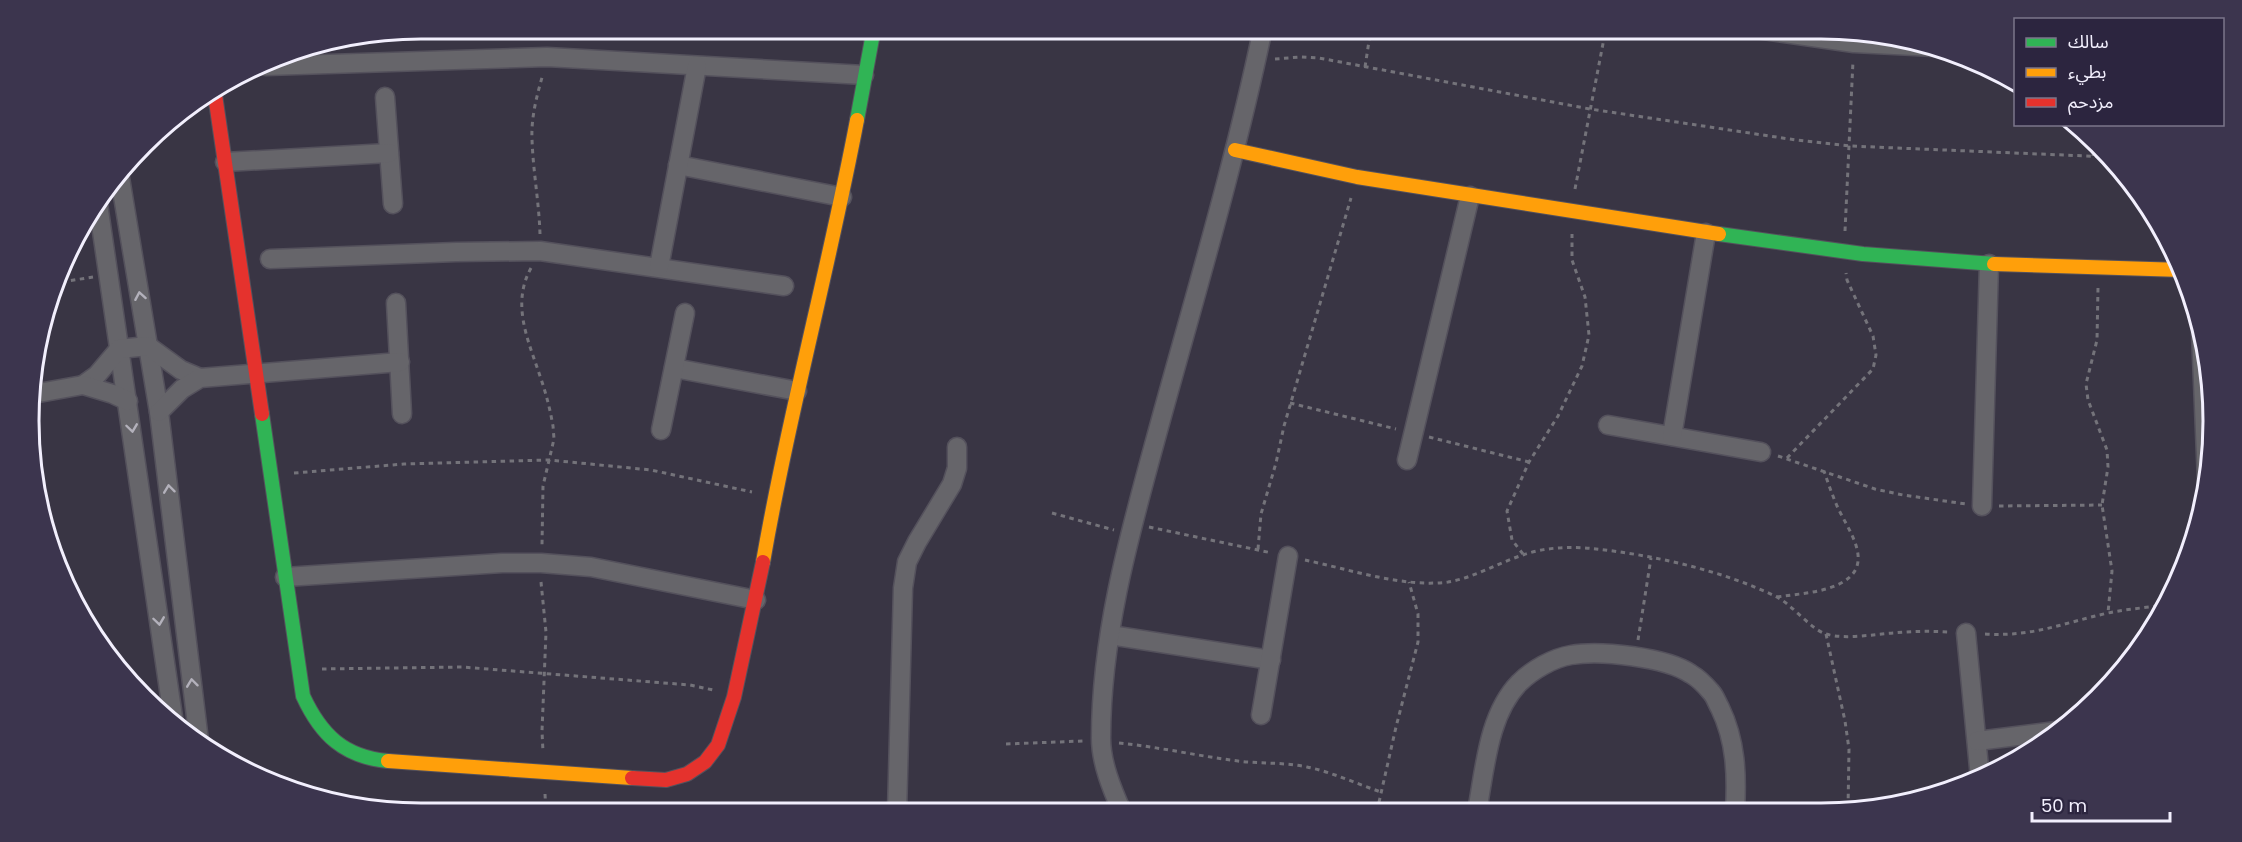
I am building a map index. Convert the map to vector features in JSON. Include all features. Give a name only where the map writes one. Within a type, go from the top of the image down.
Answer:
[{"type":"street","points":[[216,99],[303,696],[311,716],[324,733],[340,746],[359,756],[379,760],[666,780],[687,774],[705,762],[718,745],[734,697],[756,600],[774,497],[842,197],[872,39]]},
{"type":"street","points":[[1118,803],[1112,790],[1101,741],[1110,635],[1132,529],[1235,150],[1261,39]]},
{"type":"street","points":[[1828,39],[1888,45]]},
{"type":"street","points":[[281,66],[548,57],[864,75]]},
{"type":"street","points":[[659,267],[697,66]]},
{"type":"street","points":[[385,97],[393,204]]},
{"type":"street","points":[[1235,150],[1357,177],[1470,196],[1572,210],[1706,233],[1854,253],[1989,264],[2172,270]]},
{"type":"street","points":[[225,162],[389,153]]},
{"type":"street","points":[[678,165],[842,197]]},
{"type":"street","points":[[121,184],[159,412],[198,731]]},
{"type":"street","points":[[1407,460],[1470,196]]},
{"type":"street","points":[[100,214],[172,711]]},
{"type":"street","points":[[1672,436],[1706,233]]},
{"type":"street","points":[[270,259],[540,251],[784,286]]},
{"type":"street","points":[[1982,506],[1989,264]]},
{"type":"street","points":[[396,303],[402,414]]},
{"type":"street","points":[[661,430],[685,312]]},
{"type":"street","points":[[83,385],[97,375],[119,349],[148,346],[181,370],[200,378]]},
{"type":"street","points":[[159,412],[182,389],[200,378],[400,362]]},
{"type":"street","points":[[674,368],[797,391]]},
{"type":"street","points":[[40,393],[83,385],[106,391],[128,401]]},
{"type":"street","points":[[1608,425],[1761,452]]},
{"type":"street","points":[[897,803],[903,588],[912,552],[952,484],[957,468],[957,447]]},
{"type":"street","points":[[1261,715],[1288,556]]},
{"type":"street","points":[[285,577],[502,563],[541,563],[591,567],[756,600]]},
{"type":"street","points":[[1966,633],[1979,769]]},
{"type":"street","points":[[1110,635],[1271,660]]},
{"type":"street","points":[[1479,803],[1493,734],[1502,705],[1520,682],[1543,665],[1570,655],[1599,654],[1662,662],[1690,673],[1713,693],[1726,720],[1735,751],[1735,803]]},
{"type":"street","points":[[1977,741],[2041,733]]},
{"type":"path","points":[[545,803],[543,674],[546,632],[541,584],[542,499],[554,439],[554,426],[522,318],[522,296],[525,280],[540,251],[539,202],[532,138],[536,99],[554,39]]},
{"type":"path","points":[[1365,67],[1369,39]]},
{"type":"path","points":[[1523,554],[1512,540],[1507,511],[1529,462],[1557,416],[1582,366],[1589,335],[1585,297],[1572,261],[1572,210],[1604,39]]},
{"type":"path","points":[[1256,63],[1284,57],[1301,57],[1590,109],[1850,146],[2093,156]]},
{"type":"path","points":[[1258,549],[1261,514],[1276,464],[1284,426],[1357,177]]},
{"type":"path","points":[[2098,267],[2097,340],[2086,384],[2088,400],[2107,450],[2108,467],[2102,505],[2112,570],[2108,613]]},
{"type":"path","points":[[65,281],[109,275]]},
{"type":"path","points":[[1761,452],[1824,471],[1847,481],[1903,495],[1982,506],[2102,505]]},
{"type":"path","points":[[271,475],[404,464],[549,460],[651,470],[774,497]]},
{"type":"path","points":[[1777,597],[1838,585],[1852,575],[1857,564],[1858,547],[1837,507],[1824,471]]},
{"type":"path","points":[[1052,513],[1132,529],[1258,549],[1409,582],[1429,584],[1450,582],[1470,576],[1523,554],[1559,548],[1595,548],[1651,558],[1730,579],[1777,597],[1826,634],[1851,636],[1926,631],[2002,635],[2053,628],[2108,613],[2155,606]]},
{"type":"path","points":[[1636,657],[1651,558]]},
{"type":"path","points":[[1379,803],[1419,642],[1418,614],[1409,582]]},
{"type":"path","points":[[1826,634],[1849,749],[1848,802]]},
{"type":"path","points":[[299,670],[438,666],[690,685],[734,697]]},
{"type":"path","points":[[1006,744],[1101,741],[1167,748],[1255,763],[1293,764],[1381,792]]},
{"type":"traffic: fast","points":[[857,120],[872,39]]},
{"type":"traffic: fast","points":[[1719,234],[1863,254],[1994,264]]},
{"type":"traffic: fast","points":[[262,414],[303,696],[318,722],[336,742],[359,755],[388,761]]},
{"type":"traffic: slow","points":[[763,562],[773,506],[857,120]]},
{"type":"traffic: slow","points":[[1235,150],[1357,177],[1719,234]]},
{"type":"traffic: slow","points":[[1994,264],[2172,270]]},
{"type":"traffic: slow","points":[[388,761],[632,778]]},
{"type":"traffic: jam","points":[[216,99],[262,414]]},
{"type":"traffic: jam","points":[[632,778],[666,780],[687,774],[705,762],[718,745],[734,697],[763,562]]}]
